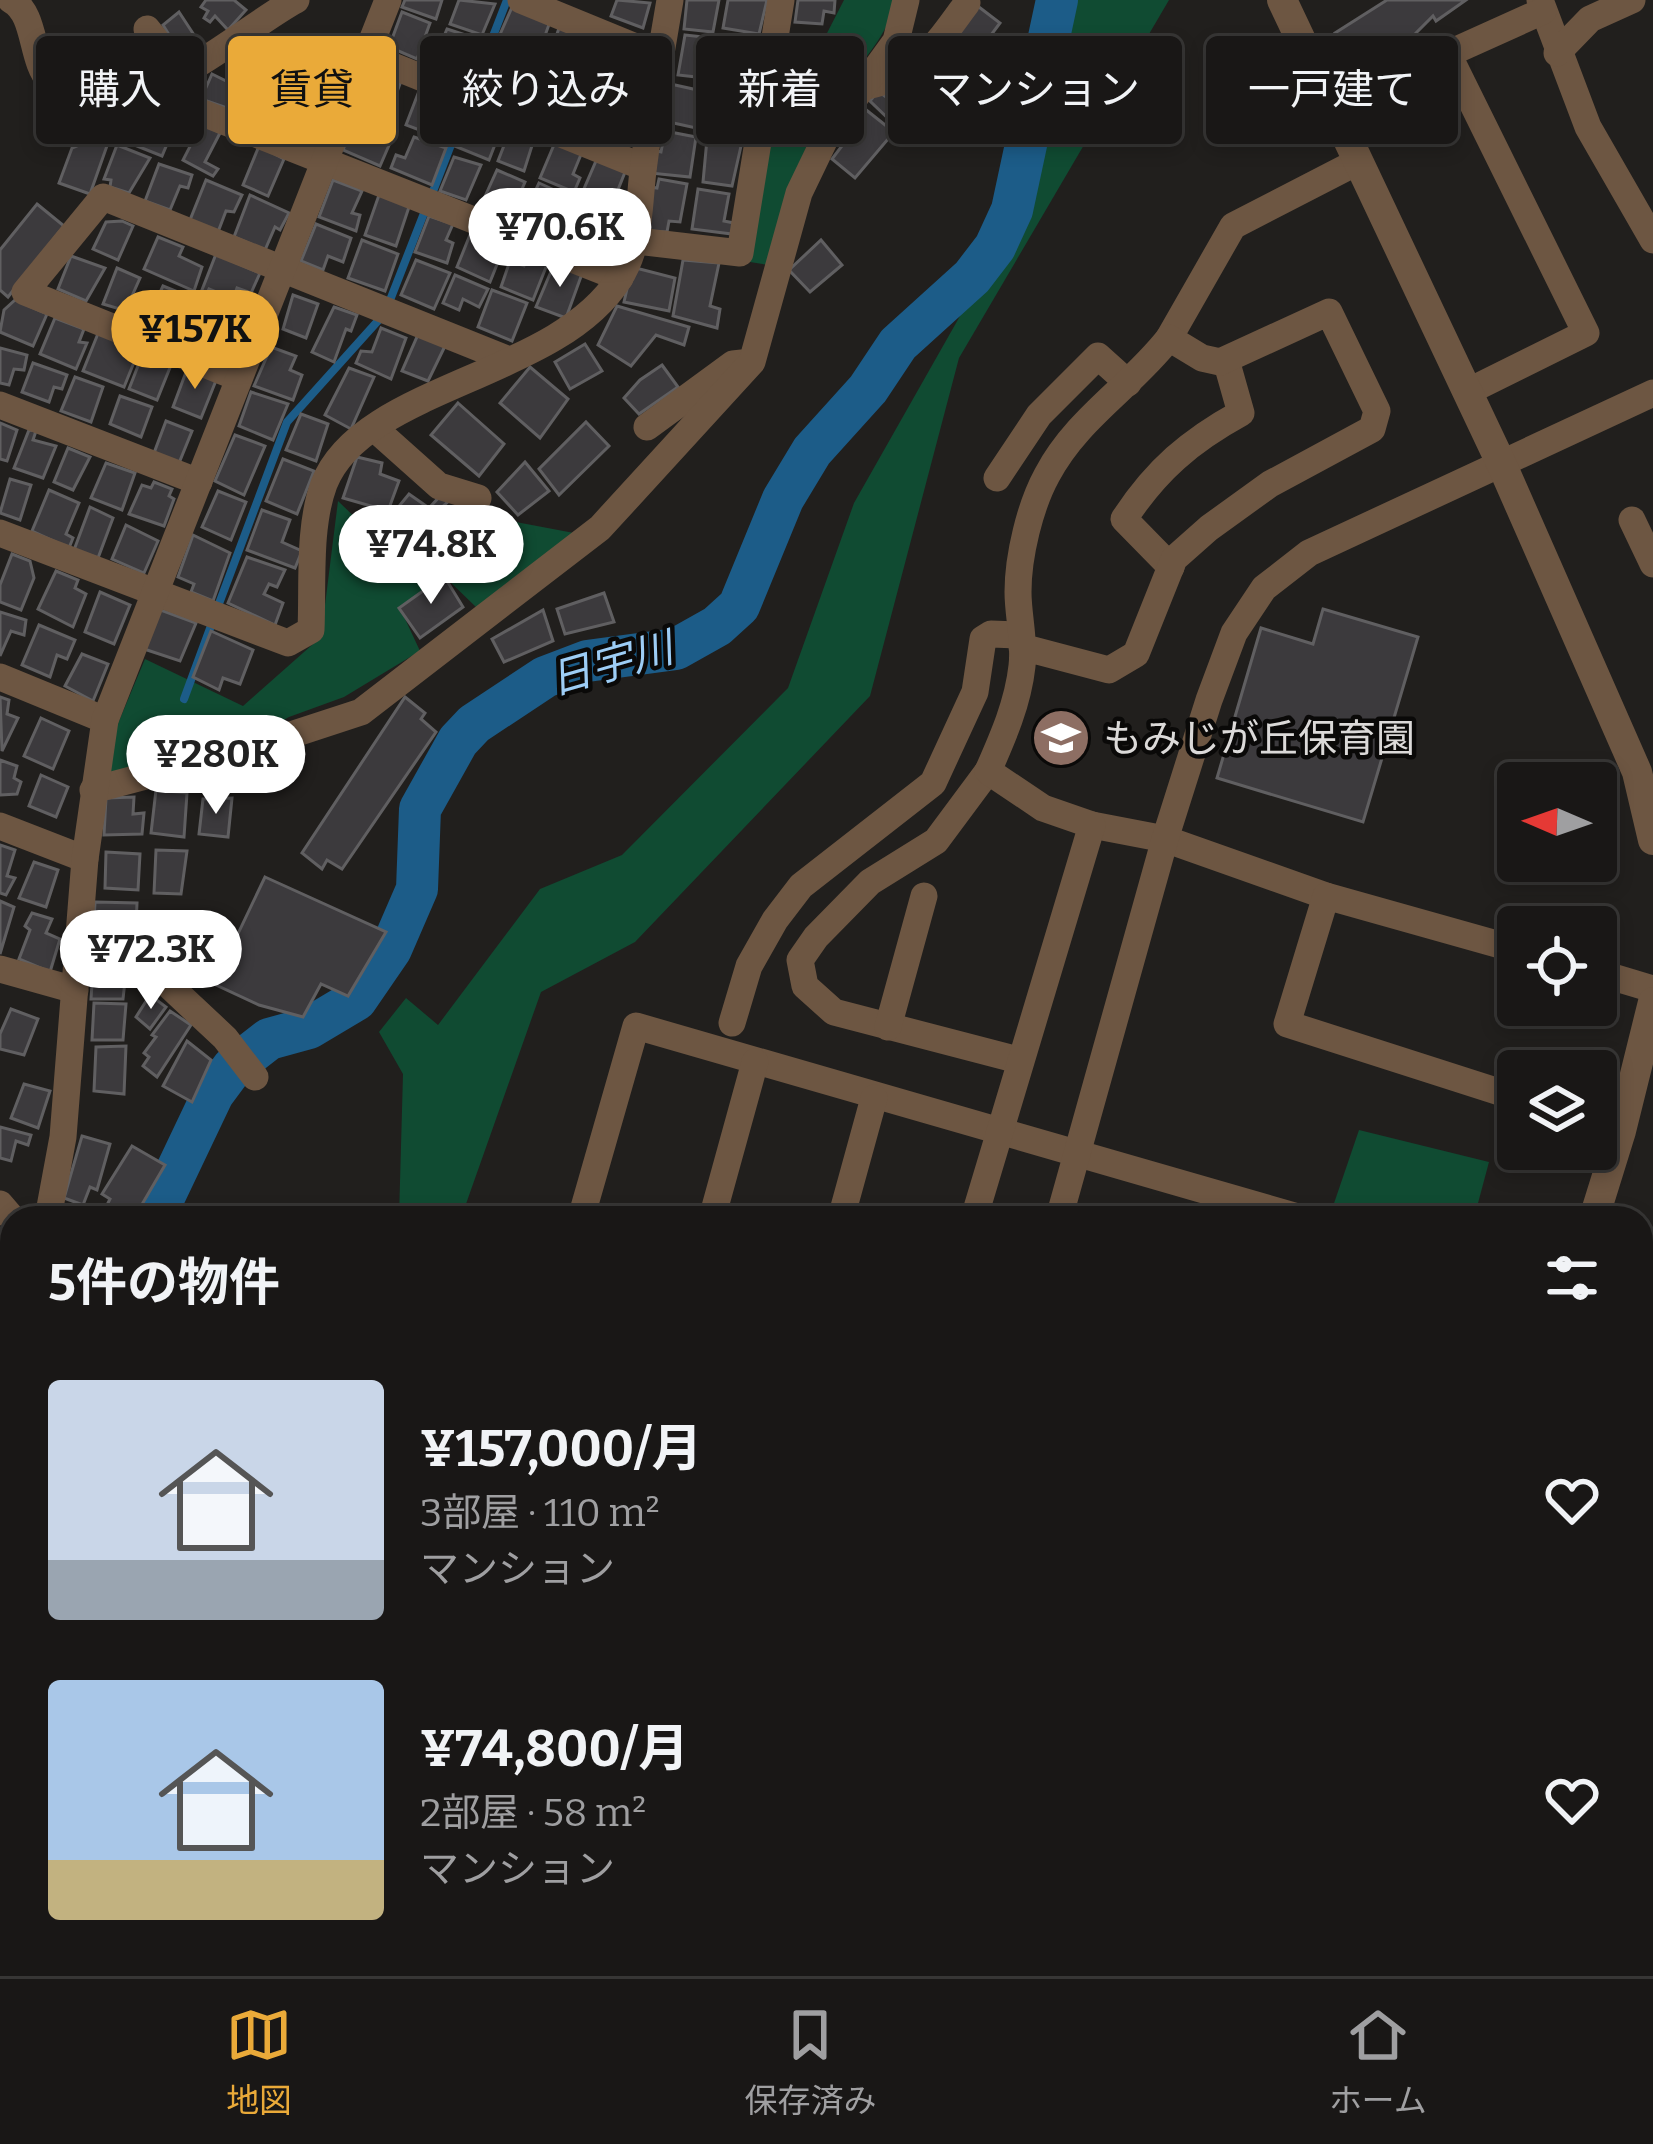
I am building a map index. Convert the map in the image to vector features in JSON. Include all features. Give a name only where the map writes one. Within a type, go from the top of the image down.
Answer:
[{"type":"street","points":[[11,0],[19,4],[25,17],[36,56]]},
{"type":"street","points":[[204,60],[296,0]]},
{"type":"street","points":[[375,36],[388,0]]},
{"type":"street","points":[[521,0],[609,36]]},
{"type":"street","points":[[664,36],[670,0]]},
{"type":"street","points":[[637,241],[740,254],[781,0]]},
{"type":"street","points":[[93,790],[248,749],[361,712],[599,528],[752,362],[799,193],[825,139],[896,41],[906,0]]},
{"type":"street","points":[[1282,0],[1299,36]]},
{"type":"street","points":[[1557,52],[1590,19],[1632,0]]},
{"type":"street","points":[[867,86],[894,81],[933,50],[967,4]]},
{"type":"street","points":[[1458,49],[1542,5],[1588,127],[1653,240]]},
{"type":"street","points":[[147,28],[153,36]]},
{"type":"street","points":[[396,67],[643,167]]},
{"type":"street","points":[[1458,74],[1586,333],[1467,392]]},
{"type":"street","points":[[204,114],[620,278]]},
{"type":"street","points":[[50,1206],[63,1137],[85,859],[105,720],[333,144]]},
{"type":"street","points":[[0,533],[288,643],[310,630],[317,513],[325,482],[350,443],[587,319],[620,278],[637,241],[647,144]]},
{"type":"street","points":[[1350,144],[1502,465],[1637,772],[1653,840]]},
{"type":"street","points":[[1018,1060],[834,1012],[805,986],[800,960],[870,882],[901,865],[943,831],[988,771],[1018,695],[1022,559],[1045,477],[1087,416],[1129,383],[1169,338],[1233,226],[1358,161]]},
{"type":"street","points":[[239,378],[25,292],[103,197],[509,360]]},
{"type":"street","points":[[732,1023],[748,966],[802,886],[933,783],[975,692],[983,639],[991,634],[1022,641],[1109,670],[1136,654],[1171,567],[1209,528],[1270,484],[1372,429],[1377,411],[1329,312],[1226,360],[1202,358],[1169,338]]},
{"type":"street","points":[[998,478],[1039,415],[1098,356],[1129,383]]},
{"type":"street","points":[[1171,567],[1124,518],[1149,481],[1175,455],[1241,413],[1226,360]]},
{"type":"street","points":[[647,427],[733,364],[752,362]]},
{"type":"street","points":[[1062,1206],[1166,839],[1234,634],[1264,588],[1309,553],[1653,393]]},
{"type":"street","points":[[0,405],[199,482]]},
{"type":"street","points":[[374,428],[439,486],[478,498]]},
{"type":"street","points":[[1632,520],[1653,564]]},
{"type":"street","points":[[0,677],[105,720]]},
{"type":"street","points":[[988,771],[1042,808],[1092,825],[1166,839],[1326,896],[1497,944]]},
{"type":"street","points":[[915,800],[943,831]]},
{"type":"street","points":[[977,1206],[1092,825]]},
{"type":"street","points":[[0,826],[85,859]]},
{"type":"street","points":[[888,1027],[924,896]]},
{"type":"street","points":[[1326,896],[1287,1024],[1497,1091]]},
{"type":"street","points":[[763,941],[800,960]]},
{"type":"street","points":[[78,958],[145,963],[225,1037],[255,1077]]},
{"type":"street","points":[[0,969],[75,990]]},
{"type":"street","points":[[1617,978],[1653,988]]},
{"type":"street","points":[[1617,1104],[1653,1002]]},
{"type":"street","points":[[584,1206],[636,1026],[1077,1154],[1207,1204]]},
{"type":"street","points":[[715,1206],[755,1062]]},
{"type":"street","points":[[844,1206],[874,1098]]},
{"type":"street","points":[[1596,1206],[1602,1170]]},
{"type":"green space","points":[[844,0],[897,0],[864,61],[864,36],[826,36]]},
{"type":"green space","points":[[1064,0],[1169,0],[1148,36],[1058,36]]},
{"type":"green space","points":[[769,144],[808,144],[768,265],[750,262]]},
{"type":"green space","points":[[1040,144],[1085,144],[959,358],[870,696],[635,942],[541,992],[465,1206],[399,1206],[403,1074],[379,1032],[406,998],[438,1025],[540,889],[622,855],[788,688],[854,503],[1032,189]]},
{"type":"green space","points":[[338,501],[391,552],[458,511],[574,533],[478,609],[444,576],[400,608],[420,651],[344,697],[289,717],[248,740],[108,779],[114,733],[145,659],[243,706],[321,637]]},
{"type":"green space","points":[[1359,1130],[1489,1162],[1477,1206],[1333,1206]]},
{"type":"building","points":[[206,0],[234,0],[246,10],[228,30],[215,16],[210,22],[204,18],[208,11],[201,7]]},
{"type":"building","points":[[405,0],[442,0],[436,19],[402,7]]},
{"type":"building","points":[[459,0],[495,4],[482,35],[450,24]]},
{"type":"building","points":[[617,0],[650,3],[643,28],[611,16]]},
{"type":"building","points":[[687,0],[719,0],[713,32],[684,29]]},
{"type":"building","points":[[728,0],[767,0],[759,34],[723,28]]},
{"type":"building","points":[[798,0],[835,0],[834,13],[824,11],[822,24],[795,22]]},
{"type":"building","points":[[1387,0],[1466,0],[1436,21],[1433,16],[1413,36],[1335,33]]},
{"type":"building","points":[[975,4],[1000,23],[990,36],[952,36]]},
{"type":"building","points":[[513,5],[551,19],[545,36],[499,36]]},
{"type":"building","points":[[179,12],[195,36],[170,36],[163,25]]},
{"type":"building","points":[[402,12],[430,23],[425,36],[420,36],[417,59],[396,50],[393,36]]},
{"type":"building","points":[[562,20],[581,28],[579,36],[556,36]]},
{"type":"building","points":[[685,35],[696,36],[696,77],[678,75]]},
{"type":"building","points":[[212,74],[228,82],[227,108],[204,100]]},
{"type":"building","points":[[672,84],[696,90],[696,128],[672,123]]},
{"type":"building","points":[[419,91],[420,130],[406,125]]},
{"type":"building","points":[[878,91],[888,98],[888,118],[870,101]]},
{"type":"building","points":[[864,110],[888,127],[888,139],[855,178],[832,159],[843,144],[864,144]]},
{"type":"building","points":[[204,124],[220,133],[205,162],[218,169],[213,176],[183,160],[191,144],[204,144]]},
{"type":"building","points":[[672,132],[696,137],[690,177],[650,173],[653,150],[661,152],[663,144],[672,144]]},
{"type":"building","points":[[414,137],[420,144],[446,148],[432,185],[391,168],[396,155],[405,158]]},
{"type":"building","points":[[108,144],[90,194],[59,183],[72,148]]},
{"type":"building","points":[[132,144],[167,144],[162,156]]},
{"type":"building","points":[[345,144],[390,144],[380,166],[343,150]]},
{"type":"building","points":[[452,144],[495,144],[489,160]]},
{"type":"building","points":[[505,144],[533,144],[524,171],[498,161]]},
{"type":"building","points":[[554,144],[582,152],[573,174],[580,178],[574,192],[540,178]]},
{"type":"building","points":[[707,144],[741,146],[732,186],[703,182]]},
{"type":"building","points":[[117,145],[150,158],[129,193],[110,187],[111,180],[104,179]]},
{"type":"building","points":[[259,146],[284,159],[268,196],[243,185]]},
{"type":"building","points":[[599,154],[627,167],[610,210],[580,198]]},
{"type":"building","points":[[454,157],[481,165],[466,200],[440,191]]},
{"type":"building","points":[[159,164],[192,175],[188,188],[180,186],[170,210],[145,201]]},
{"type":"building","points":[[497,170],[525,182],[516,203],[506,198],[502,213],[482,203]]},
{"type":"building","points":[[659,179],[687,184],[680,222],[669,221],[667,232],[646,231],[650,187],[657,188]]},
{"type":"building","points":[[206,180],[242,195],[234,212],[226,211],[218,232],[190,220]]},
{"type":"building","points":[[333,180],[362,191],[352,213],[360,215],[356,231],[319,217]]},
{"type":"building","points":[[539,183],[563,194],[548,231],[522,219]]},
{"type":"building","points":[[698,189],[729,194],[724,221],[734,223],[732,234],[692,229]]},
{"type":"building","points":[[250,195],[289,213],[280,230],[275,227],[265,250],[234,237]]},
{"type":"building","points":[[379,195],[410,204],[396,246],[365,235]]},
{"type":"building","points":[[37,204],[64,226],[8,297],[0,290],[0,250]]},
{"type":"building","points":[[594,209],[621,220],[606,254],[565,232],[576,210],[591,214]]},
{"type":"building","points":[[429,216],[453,224],[446,240],[453,243],[447,263],[415,252]]},
{"type":"building","points":[[106,222],[133,226],[118,260],[93,249]]},
{"type":"building","points":[[316,224],[351,238],[343,262],[328,256],[323,270],[301,261]]},
{"type":"building","points":[[474,225],[508,237],[490,282],[457,267]]},
{"type":"building","points":[[158,237],[183,247],[179,256],[202,267],[194,291],[144,269]]},
{"type":"building","points":[[362,240],[398,254],[385,291],[348,278]]},
{"type":"building","points":[[821,240],[842,265],[810,292],[789,270]]},
{"type":"building","points":[[531,251],[550,257],[533,300],[501,287],[510,261],[524,266]]},
{"type":"building","points":[[216,254],[260,273],[251,293],[237,288],[233,299],[209,289],[205,297],[200,295]]},
{"type":"building","points":[[71,256],[105,268],[86,301],[58,289]]},
{"type":"building","points":[[416,260],[450,273],[434,309],[401,295]]},
{"type":"building","points":[[683,260],[719,263],[710,306],[720,309],[717,328],[673,316]]},
{"type":"building","points":[[555,262],[583,271],[566,318],[536,307]]},
{"type":"building","points":[[632,267],[675,278],[669,311],[624,302]]},
{"type":"building","points":[[117,268],[140,278],[128,305],[139,310],[134,322],[119,317],[120,309],[103,304]]},
{"type":"building","points":[[455,275],[488,289],[479,307],[463,299],[459,310],[443,303]]},
{"type":"building","points":[[163,286],[203,302],[194,325],[179,320],[177,328],[149,316]]},
{"type":"building","points":[[492,290],[527,303],[512,341],[478,327]]},
{"type":"building","points":[[293,295],[318,304],[306,338],[283,329]]},
{"type":"building","points":[[15,300],[47,314],[33,346],[0,332],[4,310]]},
{"type":"building","points":[[617,306],[689,327],[684,345],[656,335],[631,366],[598,345]]},
{"type":"building","points":[[334,307],[357,315],[351,331],[346,329],[334,362],[312,352]]},
{"type":"building","points":[[208,308],[230,316],[227,324],[233,327],[225,354],[195,344]]},
{"type":"building","points":[[55,318],[84,329],[79,342],[87,343],[76,369],[40,354]]},
{"type":"building","points":[[381,328],[406,338],[391,379],[356,363],[361,351],[372,352]]},
{"type":"building","points":[[420,330],[447,342],[428,381],[402,371]]},
{"type":"building","points":[[99,331],[141,345],[124,387],[83,371]]},
{"type":"building","points":[[585,344],[602,371],[570,389],[555,362]]},
{"type":"building","points":[[271,347],[296,356],[290,370],[302,375],[293,400],[254,386]]},
{"type":"building","points":[[0,348],[27,355],[24,370],[14,369],[9,385],[0,383]]},
{"type":"building","points":[[145,348],[173,360],[157,400],[129,389]]},
{"type":"building","points":[[33,363],[67,375],[62,389],[54,387],[49,402],[22,392]]},
{"type":"building","points":[[189,364],[217,378],[201,418],[173,407]]},
{"type":"building","points":[[662,365],[678,387],[639,414],[624,398]]},
{"type":"building","points":[[530,367],[568,399],[540,438],[500,403]]},
{"type":"building","points":[[349,368],[374,377],[351,429],[325,415]]},
{"type":"building","points":[[75,377],[103,387],[91,422],[61,411]]},
{"type":"building","points":[[251,392],[288,404],[273,440],[239,426]]},
{"type":"building","points":[[120,396],[152,407],[141,437],[110,424]]},
{"type":"building","points":[[458,403],[504,444],[479,476],[431,435]]},
{"type":"building","points":[[301,414],[328,424],[316,461],[286,450]]},
{"type":"building","points":[[166,421],[192,431],[179,463],[154,453]]},
{"type":"building","points":[[586,422],[609,446],[559,495],[539,469]]},
{"type":"building","points":[[0,423],[17,430],[7,461],[0,459]]},
{"type":"building","points":[[29,430],[36,431],[33,440],[56,446],[43,478],[14,468]]},
{"type":"building","points":[[235,435],[265,446],[244,495],[215,481]]},
{"type":"building","points":[[68,448],[90,457],[73,490],[54,482]]},
{"type":"building","points":[[357,457],[382,463],[380,474],[399,481],[388,511],[343,498]]},
{"type":"building","points":[[283,459],[314,471],[297,514],[266,501]]},
{"type":"building","points":[[525,462],[549,491],[518,515],[497,492]]},
{"type":"building","points":[[106,463],[135,473],[122,510],[91,498]]},
{"type":"building","points":[[10,479],[31,485],[20,520],[0,513]]},
{"type":"building","points":[[154,482],[172,489],[169,496],[174,499],[164,526],[129,514],[142,485],[151,488]]},
{"type":"building","points":[[49,490],[79,503],[66,534],[73,538],[69,548],[32,531]]},
{"type":"building","points":[[218,491],[246,502],[231,540],[202,527]]},
{"type":"building","points":[[443,493],[451,499],[391,553],[373,538],[409,494],[429,508]]},
{"type":"building","points":[[90,507],[113,518],[98,558],[74,550]]},
{"type":"building","points":[[262,510],[290,520],[282,542],[302,551],[295,568],[247,550]]},
{"type":"building","points":[[126,525],[158,541],[144,573],[112,559]]},
{"type":"building","points":[[193,535],[230,553],[213,601],[191,592],[194,584],[178,577]]},
{"type":"building","points":[[12,554],[30,561],[34,578],[21,610],[0,602],[0,585]]},
{"type":"building","points":[[247,557],[285,570],[277,587],[269,584],[264,594],[283,603],[275,625],[228,603]]},
{"type":"building","points":[[56,571],[78,580],[75,588],[86,594],[73,627],[38,609]]},
{"type":"building","points":[[444,576],[463,607],[420,638],[399,608]]},
{"type":"building","points":[[100,592],[130,605],[114,644],[85,632]]},
{"type":"building","points":[[604,593],[614,622],[565,634],[557,609]]},
{"type":"building","points":[[158,609],[196,623],[180,661],[144,649]]},
{"type":"building","points":[[1323,609],[1418,637],[1363,822],[1217,778],[1261,628],[1313,644]]},
{"type":"building","points":[[543,610],[553,641],[504,662],[492,639]]},
{"type":"building","points":[[0,612],[26,620],[24,635],[11,631],[0,656]]},
{"type":"building","points":[[39,625],[75,640],[67,659],[57,655],[50,677],[22,665]]},
{"type":"building","points":[[211,631],[253,650],[240,684],[223,678],[219,690],[193,677]]},
{"type":"building","points":[[82,654],[108,664],[93,701],[65,686]]},
{"type":"building","points":[[0,697],[9,700],[7,714],[18,718],[2,751]]},
{"type":"building","points":[[405,697],[425,713],[421,719],[436,732],[342,869],[327,860],[322,869],[302,853]]},
{"type":"building","points":[[41,718],[69,731],[53,769],[24,756]]},
{"type":"building","points":[[0,760],[17,766],[14,778],[21,782],[17,794],[0,795]]},
{"type":"building","points":[[41,775],[68,787],[56,817],[29,806]]},
{"type":"building","points":[[156,790],[187,793],[184,837],[151,833]]},
{"type":"building","points":[[134,797],[133,814],[144,813],[142,834],[104,835],[106,798]]},
{"type":"building","points":[[232,798],[228,837],[199,834],[203,799]]},
{"type":"building","points":[[0,845],[15,850],[7,876],[15,878],[6,895],[0,893]]},
{"type":"building","points":[[156,850],[187,851],[181,894],[154,893]]},
{"type":"building","points":[[106,852],[140,854],[138,890],[105,888]]},
{"type":"building","points":[[34,862],[58,870],[46,907],[19,898]]},
{"type":"building","points":[[265,877],[386,932],[348,996],[321,984],[303,1017],[259,1005],[214,984]]},
{"type":"building","points":[[0,901],[14,907],[0,954]]},
{"type":"building","points":[[95,902],[137,903],[135,951],[101,951],[101,942],[93,940]]},
{"type":"building","points":[[32,913],[52,919],[46,933],[60,939],[50,972],[19,959]]},
{"type":"building","points":[[196,916],[205,929],[196,938],[203,947],[189,960],[183,955],[178,959],[165,945]]},
{"type":"building","points":[[93,969],[126,972],[123,999],[91,999]]},
{"type":"building","points":[[150,995],[166,1007],[150,1029],[136,1017]]},
{"type":"building","points":[[94,1003],[126,1004],[123,1040],[92,1040]]},
{"type":"building","points":[[11,1009],[38,1019],[24,1055],[0,1049],[0,1034]]},
{"type":"building","points":[[170,1011],[191,1025],[157,1077],[143,1066],[149,1057],[144,1053]]},
{"type":"building","points":[[187,1041],[211,1060],[192,1102],[163,1086]]},
{"type":"building","points":[[126,1046],[124,1094],[94,1091],[96,1047]]},
{"type":"building","points":[[24,1084],[50,1091],[38,1128],[11,1118]]},
{"type":"building","points":[[0,1127],[31,1135],[28,1145],[16,1141],[11,1161],[0,1158]]},
{"type":"building","points":[[82,1136],[110,1144],[97,1190],[90,1187],[83,1205],[64,1198]]},
{"type":"building","points":[[132,1146],[165,1165],[141,1206],[106,1206],[110,1199],[102,1194]]},
{"type":"waterway","points":[[432,194],[507,0]]},
{"type":"waterway","name":"日宇川","points":[[160,1206],[213,1094],[233,1067],[269,1039],[309,1028],[356,1000],[391,949],[417,889],[420,809],[458,741],[474,724],[545,677],[587,661],[676,649],[717,626],[739,606],[783,499],[812,451],[868,389],[898,344],[972,277],[995,247],[1012,210],[1057,0]]},
{"type":"waterway","points":[[217,609],[287,422],[385,313],[426,208]]},
{"type":"waterway","points":[[184,699],[212,623]]},
{"type":"place","name":"もみじが丘保育園","points":[[1061,738]]}]
